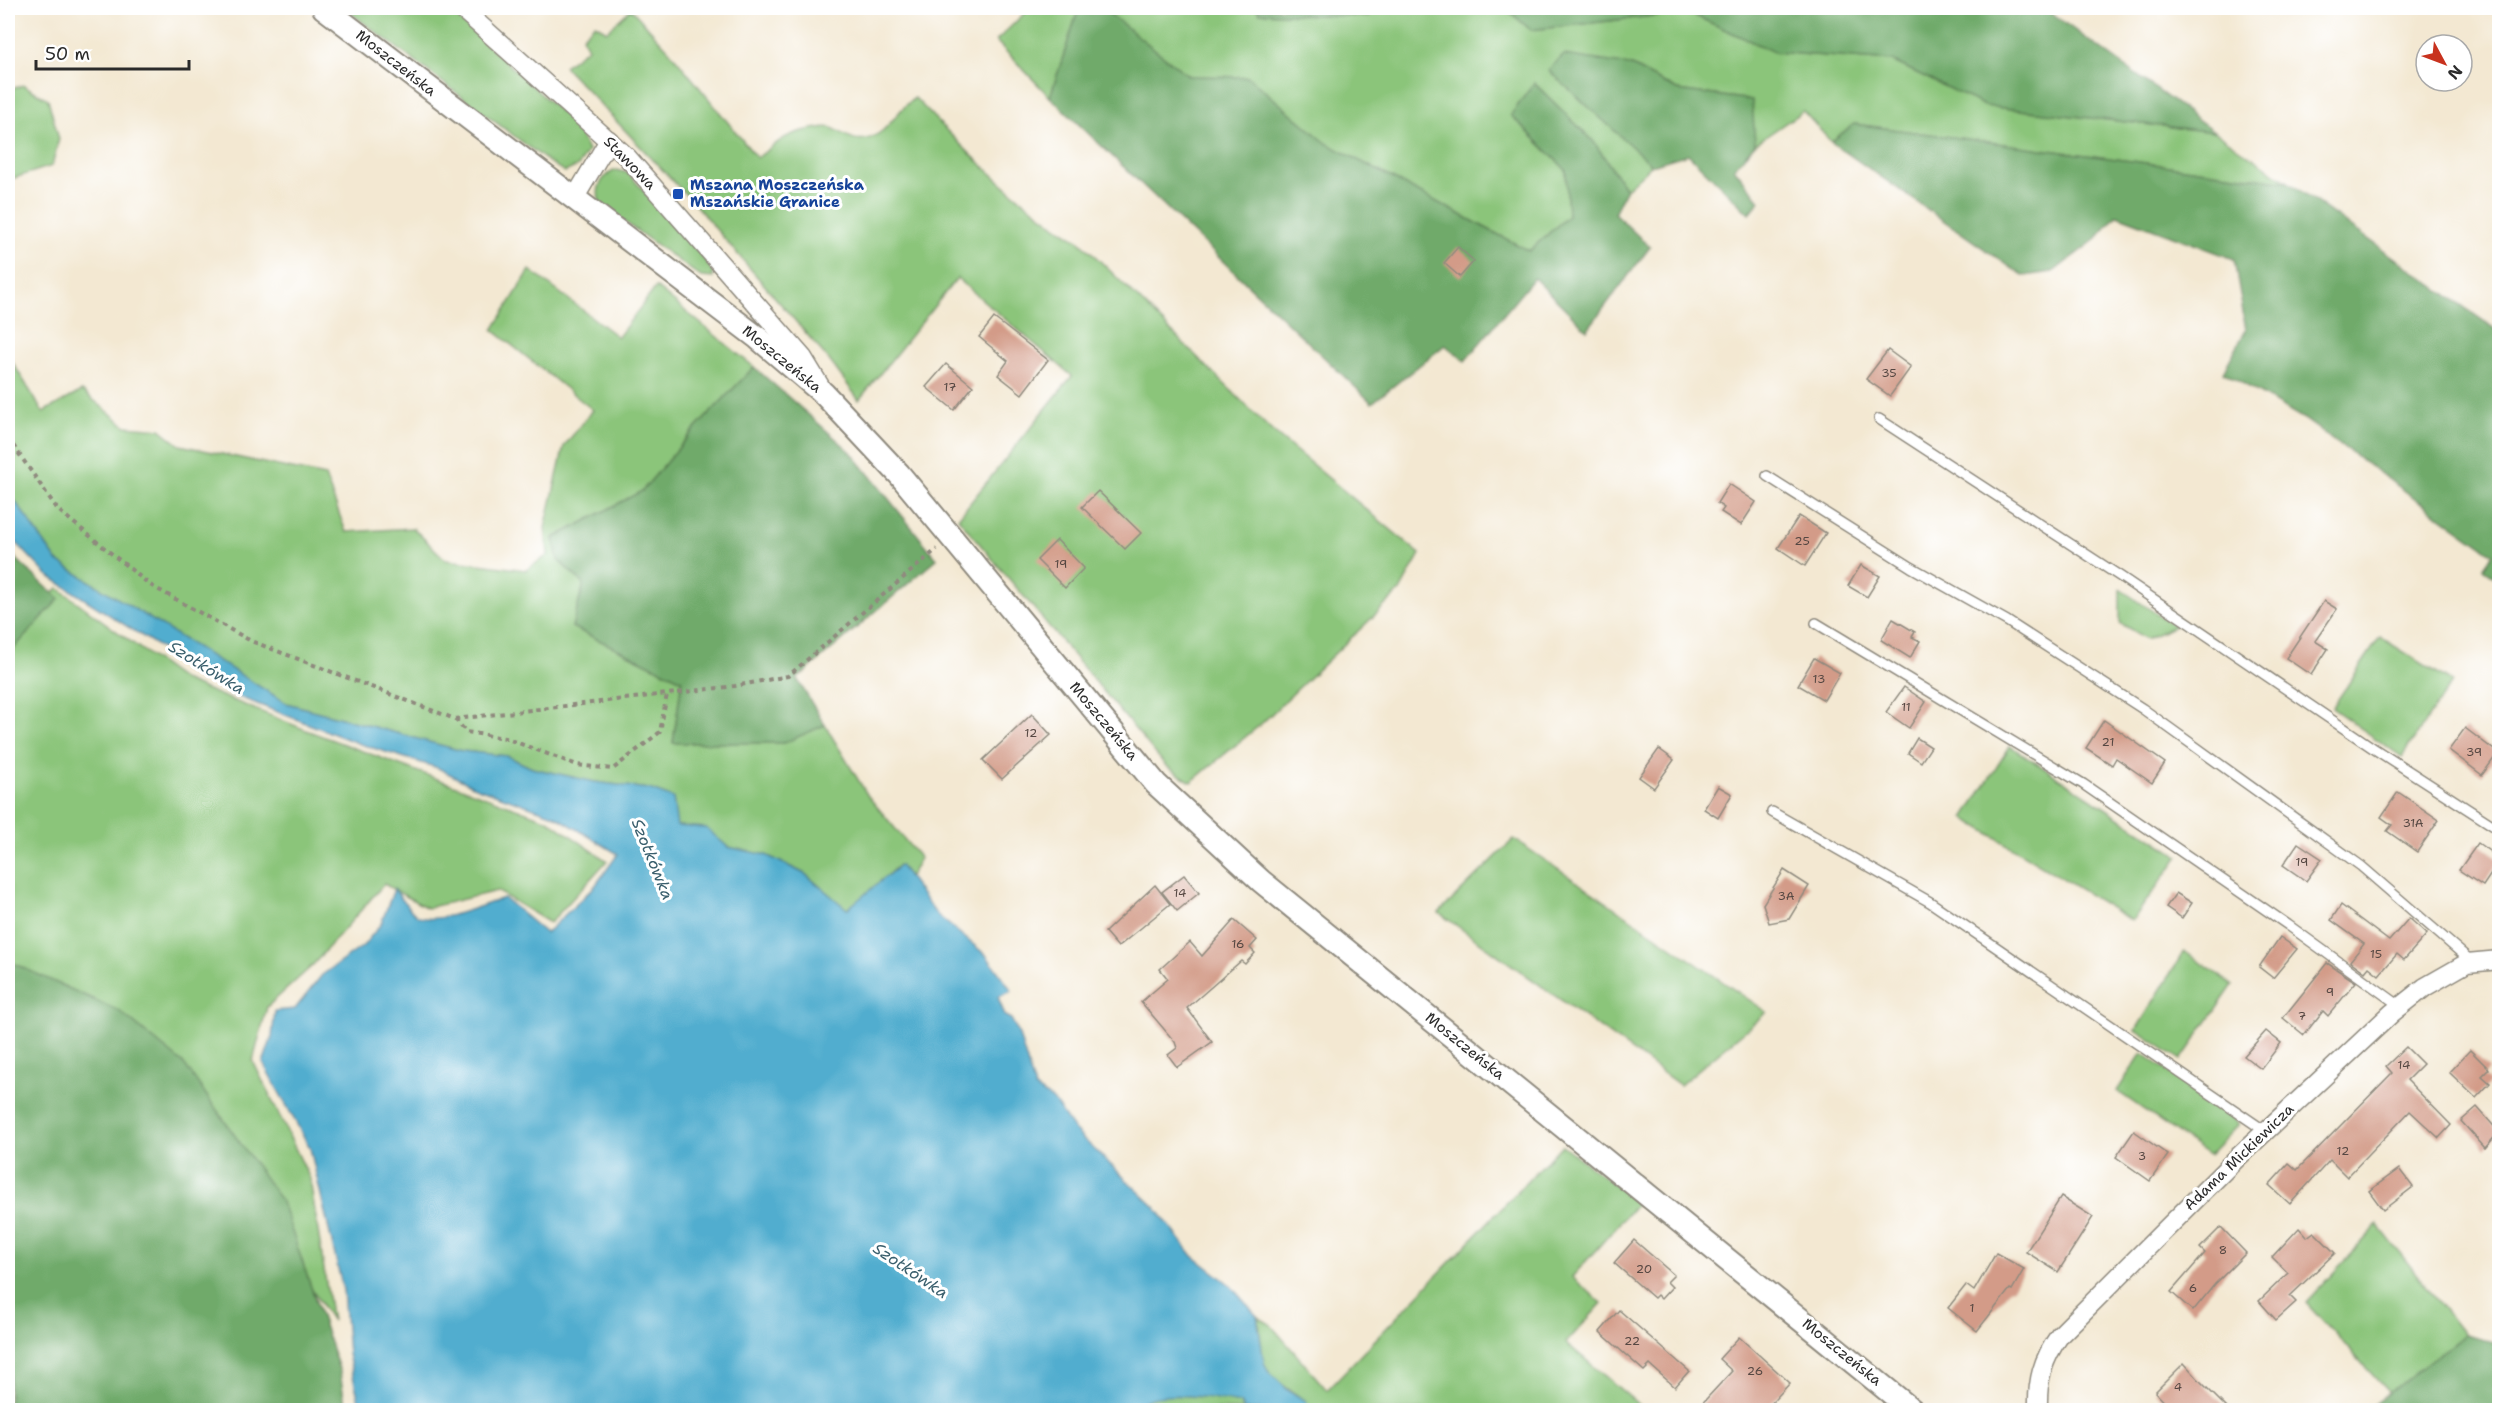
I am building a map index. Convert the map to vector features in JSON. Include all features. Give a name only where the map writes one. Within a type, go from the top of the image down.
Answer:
[{"type":"street","name":"Moszczeńska","points":[[324,8],[758,338],[824,394],[899,474],[1156,784],[1262,881],[1912,1410]]},
{"type":"street","name":"Stawowa","points":[[461,8],[627,157],[803,358],[824,394]]},
{"type":"street","points":[[574,199],[609,140]]},
{"type":"street","name":"Adama Mickiewicza","points":[[2038,1410],[2041,1369],[2047,1354],[2060,1335],[2265,1131],[2400,1006],[2452,970],[2472,962],[2499,960]]},
{"type":"lane","points":[[1879,419],[2121,577],[2363,742],[2499,830]]},
{"type":"lane","points":[[1767,476],[1911,567],[2007,621],[2143,709],[2361,866],[2472,962]]},
{"type":"lane","points":[[1816,623],[2083,784],[2288,925],[2400,1006]]},
{"type":"lane","points":[[1772,812],[1929,902],[2265,1131]]},
{"type":"path","points":[[8,438],[58,510],[150,585],[251,641],[368,688],[454,719],[735,686],[788,676],[951,536]]},
{"type":"path","points":[[454,719],[466,732],[505,738],[577,765],[613,769],[660,732],[667,694]]},
{"type":"green space","points":[[344,8],[447,8],[576,126],[588,151],[578,166],[565,172]]},
{"type":"green space","points":[[1030,8],[1079,8],[1050,97],[996,41]]},
{"type":"green space","points":[[1079,8],[1102,8],[1189,76],[1248,77],[1326,143],[1529,251],[1568,216],[1566,170],[1511,115],[1534,83],[1593,141],[1626,189],[1614,213],[1650,247],[1587,330],[1534,278],[1465,361],[1445,345],[1372,403],[1050,97]]},
{"type":"green space","points":[[1102,8],[1256,8],[1260,13],[1369,16],[1359,8],[1505,8],[1531,30],[1687,12],[1774,52],[1892,61],[1985,106],[2215,132],[2288,182],[1854,124],[1831,142],[1803,111],[1755,144],[1751,100],[1677,90],[1630,65],[1549,70],[1652,165],[1626,189],[1593,141],[1534,83],[1511,115],[1566,170],[1568,216],[1529,251],[1326,143],[1248,77],[1189,76]]},
{"type":"green space","points":[[1256,8],[1359,8],[1369,17],[1260,13]]},
{"type":"green space","points":[[1505,8],[2044,8],[2215,132],[1985,106],[1892,61],[1774,52],[1687,12],[1531,30]]},
{"type":"green space","points":[[631,9],[669,50],[757,158],[789,136],[822,127],[830,127],[861,140],[874,136],[881,132],[915,98],[973,157],[1014,194],[1081,242],[1272,431],[1420,554],[1400,591],[1260,725],[1191,782],[1166,766],[958,518],[1072,376],[957,278],[859,400],[829,360],[690,199],[564,66],[588,48],[582,37],[595,24],[607,31]]},
{"type":"green space","points":[[1564,55],[1630,65],[1677,90],[1752,100],[1755,144],[1734,168],[1760,201],[1749,214],[1688,154],[1652,165],[1548,70]]},
{"type":"green space","points":[[23,85],[48,99],[59,139],[52,166],[8,180],[8,90]]},
{"type":"green space","points":[[1854,124],[2288,182],[2499,332],[2499,580],[2483,568],[2493,554],[2304,419],[2223,372],[2246,330],[2234,259],[2117,215],[2096,239],[2053,272],[2023,276],[1831,142]]},
{"type":"green space","points":[[616,170],[628,173],[705,260],[713,272],[713,278],[701,277],[600,204],[598,193],[600,184],[606,176]]},
{"type":"green space","points":[[530,270],[618,337],[656,287],[754,367],[693,431],[642,491],[554,538],[558,560],[584,584],[572,627],[682,680],[673,742],[783,743],[825,725],[868,796],[920,858],[910,877],[899,865],[847,910],[805,874],[766,855],[728,847],[705,828],[676,826],[673,798],[649,789],[595,782],[532,768],[507,756],[462,751],[286,703],[57,561],[8,491],[8,355],[43,412],[82,391],[126,426],[160,429],[180,445],[325,476],[346,532],[413,528],[446,560],[526,570],[548,555],[545,528],[564,446],[593,410],[493,330]]},
{"type":"green space","points":[[754,367],[851,452],[937,559],[797,679],[825,725],[784,743],[673,743],[682,680],[572,627],[584,584],[558,560],[554,538],[642,491],[693,431]]},
{"type":"green space","points":[[8,551],[59,599],[8,655]]},
{"type":"green space","points":[[58,588],[183,680],[306,730],[548,820],[607,861],[550,923],[497,891],[427,908],[384,884],[312,966],[267,1007],[253,1061],[310,1179],[332,1321],[169,1066],[8,985],[8,638]]},
{"type":"green space","points":[[2120,589],[2175,626],[2146,639],[2120,623]]},
{"type":"green space","points":[[2380,637],[2452,682],[2402,757],[2332,708]]},
{"type":"green space","points":[[2010,746],[2179,856],[2132,921],[1964,818]]},
{"type":"green space","points":[[1514,839],[1767,1012],[1680,1085],[1439,913]]},
{"type":"green space","points":[[2184,951],[2233,985],[2181,1060],[2136,1030]]},
{"type":"green space","points":[[8,961],[119,1011],[185,1065],[282,1202],[340,1372],[346,1410],[8,1410],[11,1357],[8,1253]]},
{"type":"green space","points":[[2142,1053],[2232,1116],[2239,1124],[2209,1155],[2117,1091]]},
{"type":"green space","points":[[1562,1145],[1638,1202],[1572,1277],[1602,1303],[1566,1343],[1645,1410],[1311,1410],[1306,1403],[1268,1372],[1262,1358],[1257,1316],[1270,1324],[1327,1390]]},
{"type":"green space","points":[[2378,1225],[2464,1335],[2390,1394],[2306,1302]]},
{"type":"green space","points":[[2464,1335],[2499,1343],[2499,1410],[2366,1410]]},
{"type":"green space","points":[[1170,1395],[1219,1398],[1240,1403],[1244,1410],[1134,1410],[1150,1397]]},
{"type":"water","name":"Szotkówka","points":[[8,491],[57,561],[286,703],[462,751],[507,756],[532,768],[595,782],[649,789],[673,798],[677,826],[706,828],[728,847],[766,855],[805,874],[847,909],[900,865],[936,914],[986,955],[1012,991],[998,997],[1005,1016],[1011,1019],[1018,1032],[1035,1088],[1053,1100],[1074,1130],[1155,1207],[1193,1256],[1229,1284],[1257,1316],[1264,1362],[1268,1371],[1289,1391],[1305,1400],[1311,1410],[1244,1410],[1240,1403],[1199,1397],[1167,1396],[1141,1403],[1134,1410],[361,1410],[348,1354],[343,1290],[310,1148],[263,1063],[272,1037],[275,1011],[295,1009],[322,975],[363,946],[381,924],[394,889],[416,915],[424,918],[459,913],[504,898],[546,933],[595,886],[618,854],[554,815],[475,787],[438,768],[360,744],[234,695],[47,575],[8,534]]},
{"type":"building","points":[[1458,247],[1474,261],[1460,277],[1444,263]]},
{"type":"building","points":[[994,318],[1048,360],[1022,394],[998,375],[1008,361],[979,337]]},
{"type":"building","points":[[1888,350],[1911,367],[1890,396],[1866,379]]},
{"type":"building","points":[[946,364],[973,386],[954,410],[926,387]]},
{"type":"building","points":[[1729,484],[1756,502],[1741,525],[1721,512],[1724,508],[1717,503]]},
{"type":"building","points":[[1098,491],[1141,533],[1125,549],[1082,507]]},
{"type":"building","points":[[1799,516],[1826,533],[1805,566],[1778,548]]},
{"type":"building","points":[[1057,540],[1084,568],[1065,588],[1037,560]]},
{"type":"building","points":[[1861,565],[1880,576],[1867,597],[1848,586]]},
{"type":"building","points":[[2324,601],[2337,609],[2315,641],[2328,649],[2311,675],[2286,658]]},
{"type":"building","points":[[1893,619],[1915,632],[1912,637],[1920,641],[1910,658],[1881,640]]},
{"type":"building","points":[[1814,658],[1840,673],[1824,700],[1798,685]]},
{"type":"building","points":[[1904,687],[1926,702],[1909,728],[1886,712]]},
{"type":"building","points":[[1032,714],[1051,735],[1002,779],[983,760]]},
{"type":"building","points":[[2104,720],[2165,763],[2152,783],[2116,758],[2112,765],[2086,748]]},
{"type":"building","points":[[2465,728],[2498,753],[2482,775],[2449,750]]},
{"type":"building","points":[[1917,738],[1931,747],[1921,762],[1908,753]]},
{"type":"building","points":[[1659,749],[1674,760],[1654,788],[1639,777]]},
{"type":"building","points":[[1718,786],[1732,794],[1718,818],[1704,809]]},
{"type":"building","points":[[2398,792],[2439,820],[2417,852],[2387,831],[2392,825],[2381,817]]},
{"type":"building","points":[[2298,843],[2322,859],[2306,881],[2283,865]]},
{"type":"building","points":[[2478,843],[2499,858],[2499,862],[2483,886],[2459,870]]},
{"type":"building","points":[[1784,870],[1809,886],[1789,919],[1769,923],[1763,904]]},
{"type":"building","points":[[1184,875],[1199,893],[1177,911],[1162,892]]},
{"type":"building","points":[[1155,885],[1170,904],[1118,947],[1105,932]]},
{"type":"building","points":[[2176,893],[2192,903],[2182,918],[2166,907]]},
{"type":"building","points":[[2341,905],[2389,941],[2409,918],[2427,934],[2404,960],[2397,954],[2379,975],[2369,967],[2365,972],[2350,961],[2364,944],[2331,920]]},
{"type":"building","points":[[1234,920],[1257,940],[1250,948],[1255,953],[1245,964],[1241,961],[1187,1008],[1212,1042],[1177,1067],[1168,1055],[1177,1048],[1175,1042],[1141,1002],[1168,979],[1160,969],[1190,942],[1202,956]]},
{"type":"building","points":[[2280,937],[2297,949],[2273,978],[2259,967]]},
{"type":"building","points":[[2327,963],[2356,982],[2328,1016],[2323,1011],[2304,1035],[2283,1018]]},
{"type":"building","points":[[2266,1031],[2281,1043],[2261,1069],[2244,1056]]},
{"type":"building","points":[[2406,1047],[2423,1064],[2407,1080],[2451,1125],[2439,1138],[2410,1111],[2347,1177],[2330,1160],[2290,1204],[2269,1185],[2289,1163],[2297,1170],[2392,1073],[2386,1066]]},
{"type":"building","points":[[2470,1050],[2489,1069],[2482,1076],[2490,1083],[2476,1098],[2449,1072]]},
{"type":"building","points":[[2477,1107],[2499,1132],[2485,1148],[2461,1121]]},
{"type":"building","points":[[2134,1131],[2168,1155],[2150,1181],[2116,1157]]},
{"type":"building","points":[[2399,1169],[2413,1187],[2383,1210],[2369,1191]]},
{"type":"building","points":[[2061,1197],[2093,1217],[2058,1272],[2026,1252]]},
{"type":"building","points":[[2221,1227],[2246,1253],[2215,1284],[2193,1311],[2171,1292],[2205,1253],[2200,1248]]},
{"type":"building","points":[[2299,1228],[2307,1237],[2314,1232],[2335,1253],[2290,1296],[2296,1302],[2276,1320],[2259,1301],[2288,1273],[2272,1257]]},
{"type":"building","points":[[1634,1240],[1674,1275],[1667,1282],[1672,1287],[1661,1299],[1657,1295],[1654,1298],[1614,1263]]},
{"type":"building","points":[[1996,1253],[2024,1269],[2012,1290],[2010,1289],[1977,1331],[1948,1308],[1966,1285],[1974,1291]]},
{"type":"building","points":[[1619,1310],[1689,1371],[1675,1387],[1650,1365],[1644,1371],[1600,1332]]},
{"type":"building","points":[[1739,1337],[1790,1383],[1765,1410],[1696,1410],[1732,1371],[1719,1359]]},
{"type":"building","points":[[2184,1363],[2229,1410],[2172,1410],[2155,1392]]},
{"type":"place","name":"Mszana Moszczeńska Mszańskie Granice","points":[[678,194]]}]
